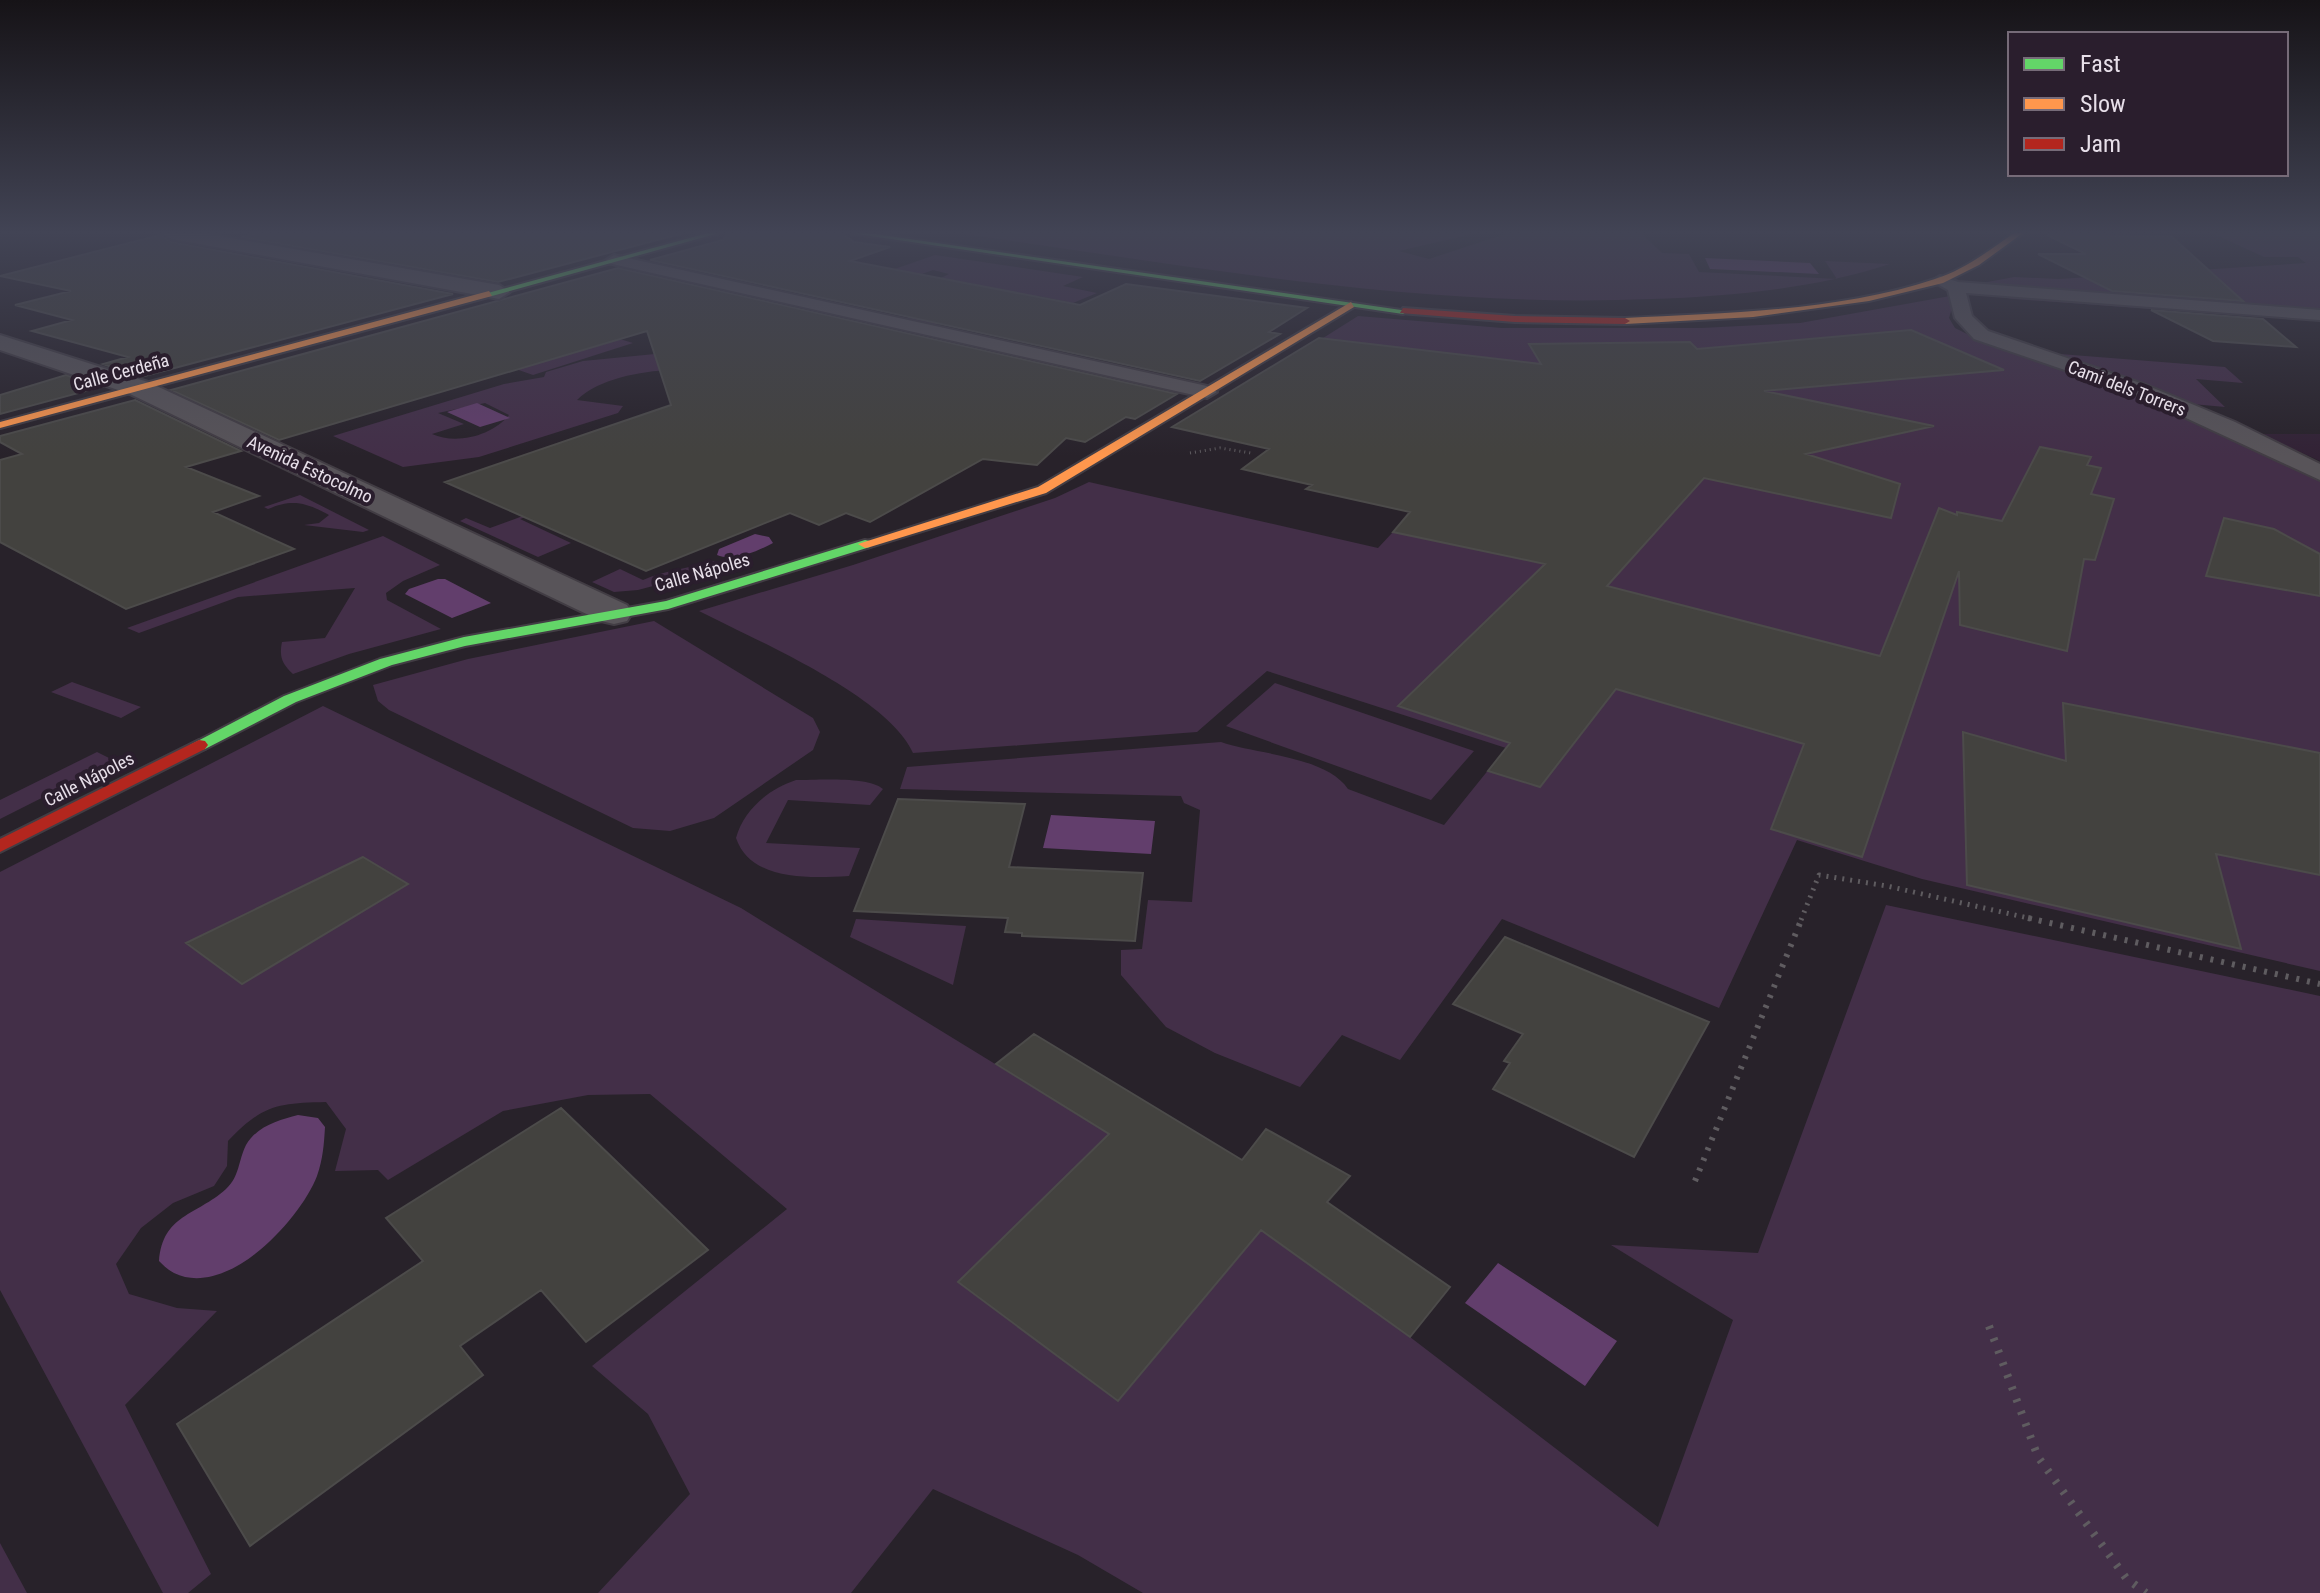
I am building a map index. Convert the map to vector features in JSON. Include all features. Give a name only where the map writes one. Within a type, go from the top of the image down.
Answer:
[{"type":"street","name":"Calle Cerdeña","points":[[0,425],[441,307]]},
{"type":"street","name":"Calle Nápoles","points":[[0,846],[290,699],[359,672],[464,642],[668,605],[1042,490],[1347,307]]},
{"type":"street","points":[[1378,307],[1515,319],[1686,319],[1811,307]]},
{"type":"street","name":"Avenida Estocolmo","points":[[0,342],[139,388],[614,613]]},
{"type":"lane","points":[[827,307],[1207,392]]},
{"type":"lane","name":"Cami dels Torrers","points":[[1959,307],[1964,318],[1981,335],[2139,389],[2227,427],[2320,473]]},
{"type":"lane","points":[[2228,307],[2320,315]]},
{"type":"path","points":[[1695,1181],[1819,875],[1887,886],[2320,984]]},
{"type":"path","points":[[1989,1326],[2038,1457],[2126,1578],[2146,1593]]},
{"type":"shaded area","points":[[928,307],[998,307],[936,325],[905,319]]},
{"type":"shaded area","points":[[1887,307],[1952,307],[1949,318],[1955,328],[1977,339],[2146,399],[2283,460],[2320,480],[2320,971],[1922,879],[1797,840],[1719,1008],[1502,919],[1400,1060],[1342,1035],[1300,1087],[1215,1053],[1166,1027],[1121,975],[1121,950],[1142,949],[1148,900],[1192,902],[1200,810],[1184,803],[1181,796],[900,789],[907,767],[1221,742],[1324,769],[1348,789],[1444,825],[1506,748],[1267,671],[1197,732],[913,753],[899,732],[849,691],[785,654],[699,611],[853,565],[1055,498],[1089,482],[1378,548],[1393,532],[1467,547],[1485,525],[1206,412],[1358,316],[1502,328],[1701,328],[1800,323]]},
{"type":"shaded area","points":[[2130,307],[2320,307],[2320,321]]},
{"type":"shaded area","points":[[590,330],[633,343],[533,375],[490,360]]},
{"type":"shaded area","points":[[655,354],[671,370],[647,372],[608,382],[577,400],[623,406],[618,413],[479,457],[403,467],[333,436],[504,384],[544,377],[546,372],[583,361]],"holes":[[[485,403],[509,415],[493,428],[473,436],[452,439],[432,434],[464,424],[438,413]]]},
{"type":"shaded area","points":[[2060,354],[2225,367],[2243,383],[2196,379],[2225,407],[2192,404]]},
{"type":"shaded area","points":[[477,403],[510,418],[480,427],[447,412]]},
{"type":"shaded area","points":[[2258,434],[2320,434],[2320,461],[2271,439]]},
{"type":"shaded area","points":[[708,448],[520,519],[571,543],[538,557],[460,521],[466,518],[490,528]]},
{"type":"shaded area","points":[[300,495],[369,530],[363,532],[304,525],[319,523],[329,515],[300,503],[268,509],[264,507]]},
{"type":"shaded area","points":[[755,534],[769,537],[773,543],[738,556],[717,555],[719,549]]},
{"type":"shaded area","points":[[383,536],[440,565],[403,581],[386,593],[387,600],[441,629],[349,654],[293,674],[282,660],[282,642],[325,638],[355,588],[238,597],[139,633],[127,628]]},
{"type":"shaded area","points":[[714,561],[736,564],[638,590],[614,592],[592,582],[620,569],[643,580]]},
{"type":"shaded area","points":[[445,579],[491,603],[452,618],[405,594],[409,589]]},
{"type":"shaded area","points":[[654,621],[813,718],[820,732],[813,750],[714,818],[670,831],[633,828],[389,710],[378,701],[373,685],[468,659]]},
{"type":"shaded area","points":[[72,682],[141,707],[121,718],[51,692]]},
{"type":"shaded area","points":[[1275,683],[1474,751],[1431,800],[1226,726]]},
{"type":"shaded area","points":[[323,706],[741,908],[1109,1134],[958,1282],[1118,1401],[1262,1229],[1410,1337],[1658,1527],[1733,1320],[1611,1245],[1758,1253],[1886,905],[2320,996],[2320,1593],[1143,1593],[1078,1555],[933,1489],[851,1593],[598,1593],[690,1494],[648,1414],[592,1366],[787,1209],[650,1094],[588,1095],[503,1111],[388,1180],[378,1170],[335,1171],[346,1129],[326,1102],[283,1105],[261,1113],[228,1141],[227,1166],[214,1186],[173,1203],[141,1228],[116,1264],[129,1294],[177,1308],[217,1311],[125,1405],[211,1574],[188,1593],[163,1593],[0,1290],[0,872]]},
{"type":"shaded area","points":[[97,752],[115,761],[0,819],[0,800]]},
{"type":"shaded area","points":[[796,780],[855,780],[883,789],[870,805],[788,800],[766,843],[860,848],[849,876],[801,876],[768,870],[744,852],[736,838],[751,809],[776,789]]},
{"type":"shaded area","points":[[1051,815],[1155,821],[1151,854],[1043,848]]},
{"type":"shaded area","points":[[856,919],[966,926],[953,985],[850,937]]},
{"type":"shaded area","points":[[298,1115],[318,1118],[325,1127],[322,1158],[308,1194],[278,1233],[259,1251],[216,1275],[195,1278],[174,1273],[159,1261],[167,1234],[174,1225],[231,1184],[251,1138],[262,1128]]},
{"type":"shaded area","points":[[1498,1263],[1617,1341],[1585,1386],[1465,1303]]},
{"type":"shaded area","points":[[0,1543],[27,1593],[0,1593]]},
{"type":"building","points":[[24,307],[403,307],[141,377],[103,364],[128,357],[32,331],[72,320]]},
{"type":"building","points":[[474,307],[793,307],[1177,394],[1135,419],[1126,417],[1085,442],[1066,438],[1037,465],[983,459],[870,522],[846,513],[819,525],[790,513],[646,571],[445,482],[671,405],[647,331],[279,440],[171,390]]},
{"type":"building","points":[[865,307],[1307,308],[1269,332],[1280,334],[1200,381]]},
{"type":"building","points":[[2151,310],[2263,319],[2296,347],[2213,341]]},
{"type":"building","points":[[1911,330],[2004,370],[1764,391],[1934,426],[1806,454],[1900,484],[1891,518],[1704,478],[1607,586],[1880,656],[1939,508],[1957,515],[1957,512],[2002,521],[2040,447],[2091,457],[2087,465],[2101,468],[2091,494],[2114,499],[2095,560],[2084,559],[2067,651],[1960,625],[1959,571],[1862,857],[1771,829],[1804,744],[1616,689],[1540,787],[1488,771],[1510,743],[1398,706],[1545,564],[1393,532],[1410,512],[1306,489],[1312,485],[1242,469],[1269,449],[1172,427],[1319,338],[1541,364],[1529,344],[1690,342],[1697,349]]},
{"type":"building","points":[[66,375],[101,387],[0,414],[0,395]]},
{"type":"building","points":[[135,400],[241,451],[186,467],[259,496],[213,512],[294,549],[126,609],[0,542],[0,460],[22,454],[0,442],[0,436]]},
{"type":"building","points":[[2224,518],[2274,529],[2320,554],[2320,596],[2206,576]]},
{"type":"building","points":[[2063,703],[2320,753],[2320,875],[2216,854],[2241,949],[1967,885],[1963,732],[2066,761]]},
{"type":"building","points":[[898,799],[1025,804],[1009,867],[1143,873],[1135,941],[1022,936],[1022,933],[1005,932],[1008,918],[854,911]]},
{"type":"building","points":[[363,857],[408,884],[242,984],[186,943]]},
{"type":"building","points":[[1505,937],[1709,1022],[1634,1157],[1493,1089],[1510,1063],[1504,1061],[1523,1034],[1453,1004]]},
{"type":"building","points":[[1034,1034],[1242,1160],[1266,1129],[1350,1176],[1327,1202],[1450,1287],[1410,1337],[1261,1230],[1118,1401],[958,1282],[1109,1134],[996,1064]]},
{"type":"building","points":[[561,1108],[708,1250],[586,1342],[541,1290],[460,1346],[483,1375],[250,1546],[177,1424],[423,1261],[386,1218]]},
{"type":"traffic: fast","points":[[1377,307],[1403,311]]},
{"type":"traffic: fast","points":[[199,745],[290,699],[386,662],[464,642],[668,605],[865,544]]},
{"type":"traffic: slow","points":[[0,425],[439,307]]},
{"type":"traffic: slow","points":[[865,544],[1042,490],[1347,307]]},
{"type":"traffic: slow","points":[[1625,321],[1753,314],[1801,307]]},
{"type":"traffic: jam","points":[[1403,311],[1515,319],[1625,321]]},
{"type":"traffic: jam","points":[[0,846],[199,745]]}]
